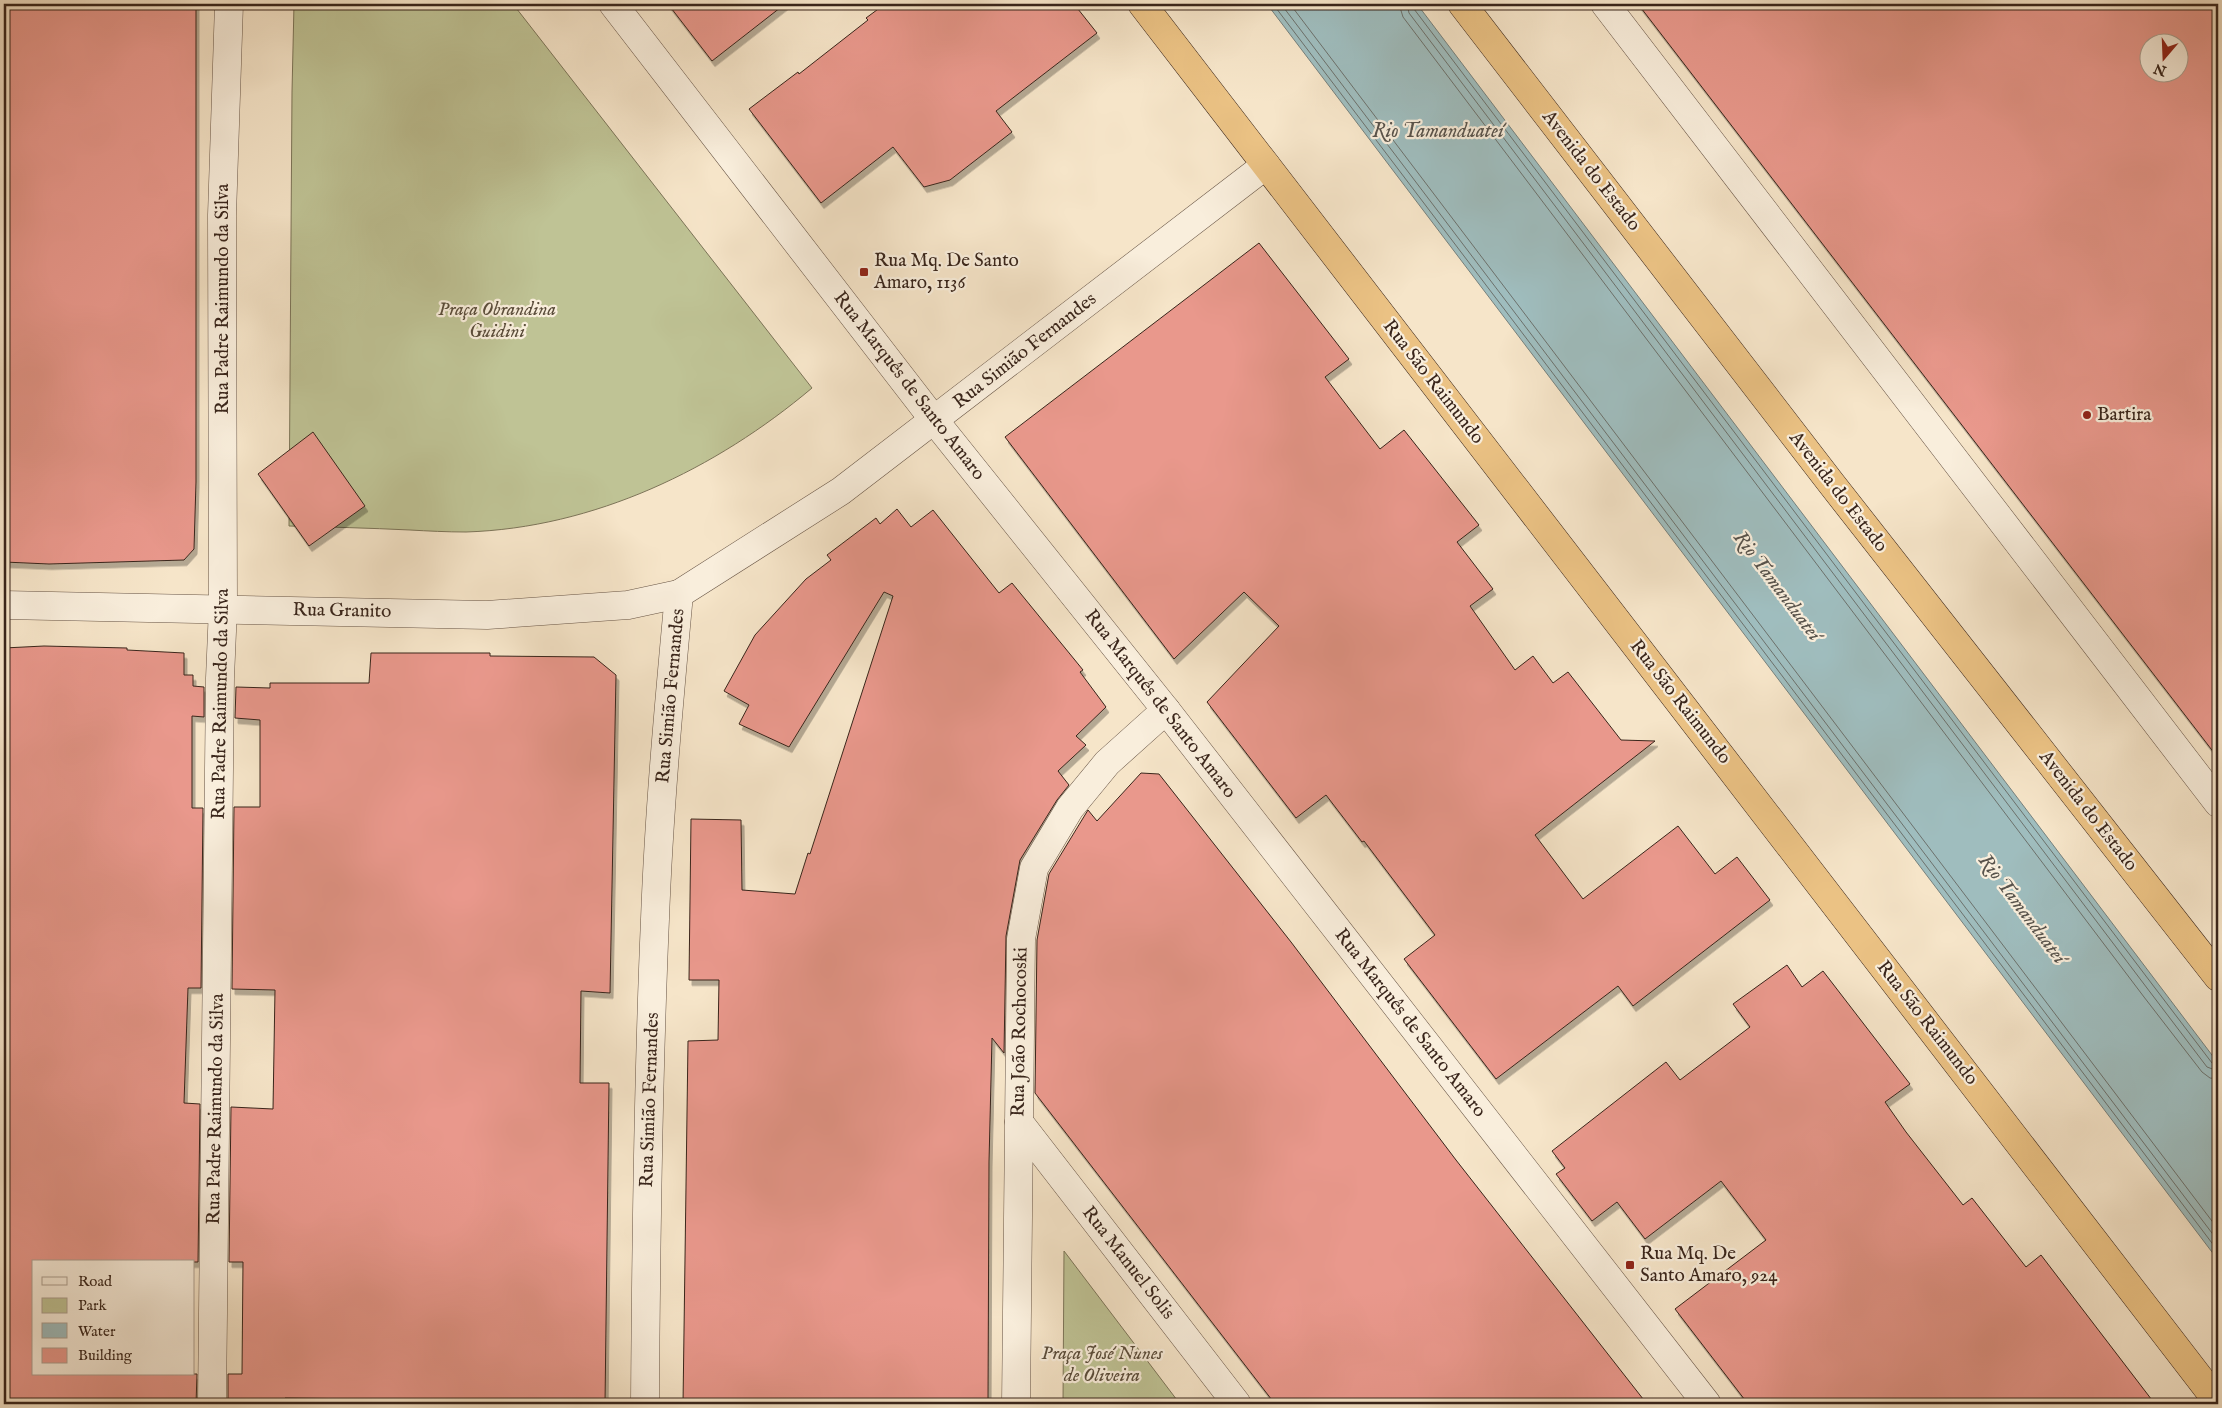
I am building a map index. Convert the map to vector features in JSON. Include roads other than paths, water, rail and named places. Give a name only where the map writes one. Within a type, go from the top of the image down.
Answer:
[{"type":"highway","name":"Rua São Raimundo","points":[[1142,4],[2218,1402]]},
{"type":"highway","name":"Avenida do Estado","points":[[1462,4],[1825,475],[2218,977]]},
{"type":"street","name":"Rua Padre Raimundo da Silva","points":[[212,1404],[220,678],[223,608],[222,215],[230,4]]},
{"type":"street","name":"Rua Marquês de Santo Amaro","points":[[613,4],[934,420],[1166,710],[1706,1404]]},
{"type":"street","points":[[1605,4],[2218,803]]},
{"type":"street","name":"Rua Simião Fernandes","points":[[645,1404],[646,1225],[654,918],[666,737],[679,594],[840,491],[1266,165]]},
{"type":"street","name":"Rua Granito","points":[[4,605],[223,608],[487,615],[628,605],[679,594]]},
{"type":"street","name":"Rua João Rochocoski","points":[[1016,1404],[1021,939],[1034,868],[1070,808],[1108,763],[1166,710]]},
{"type":"street","name":"Rua Manuel Solis","points":[[1019,1122],[1237,1404]]},
{"type":"water","name":"Rio Tamanduateí","points":[[1267,4],[1417,4],[2218,1063],[2218,1260]]},
{"type":"place","name":"Rua Mq. De Santo Amaro, 1136","points":[[864,272]]},
{"type":"place","name":"Bartira","points":[[2087,415]]},
{"type":"place","name":"Rua Mq. De Santo Amaro, 924","points":[[1630,1265]]},
{"type":"park label","name":"Praça Obrandina Guidini","points":[[497,321]]},
{"type":"park label","name":"Praça José Nunes de Oliveira","points":[[1102,1365]]}]
